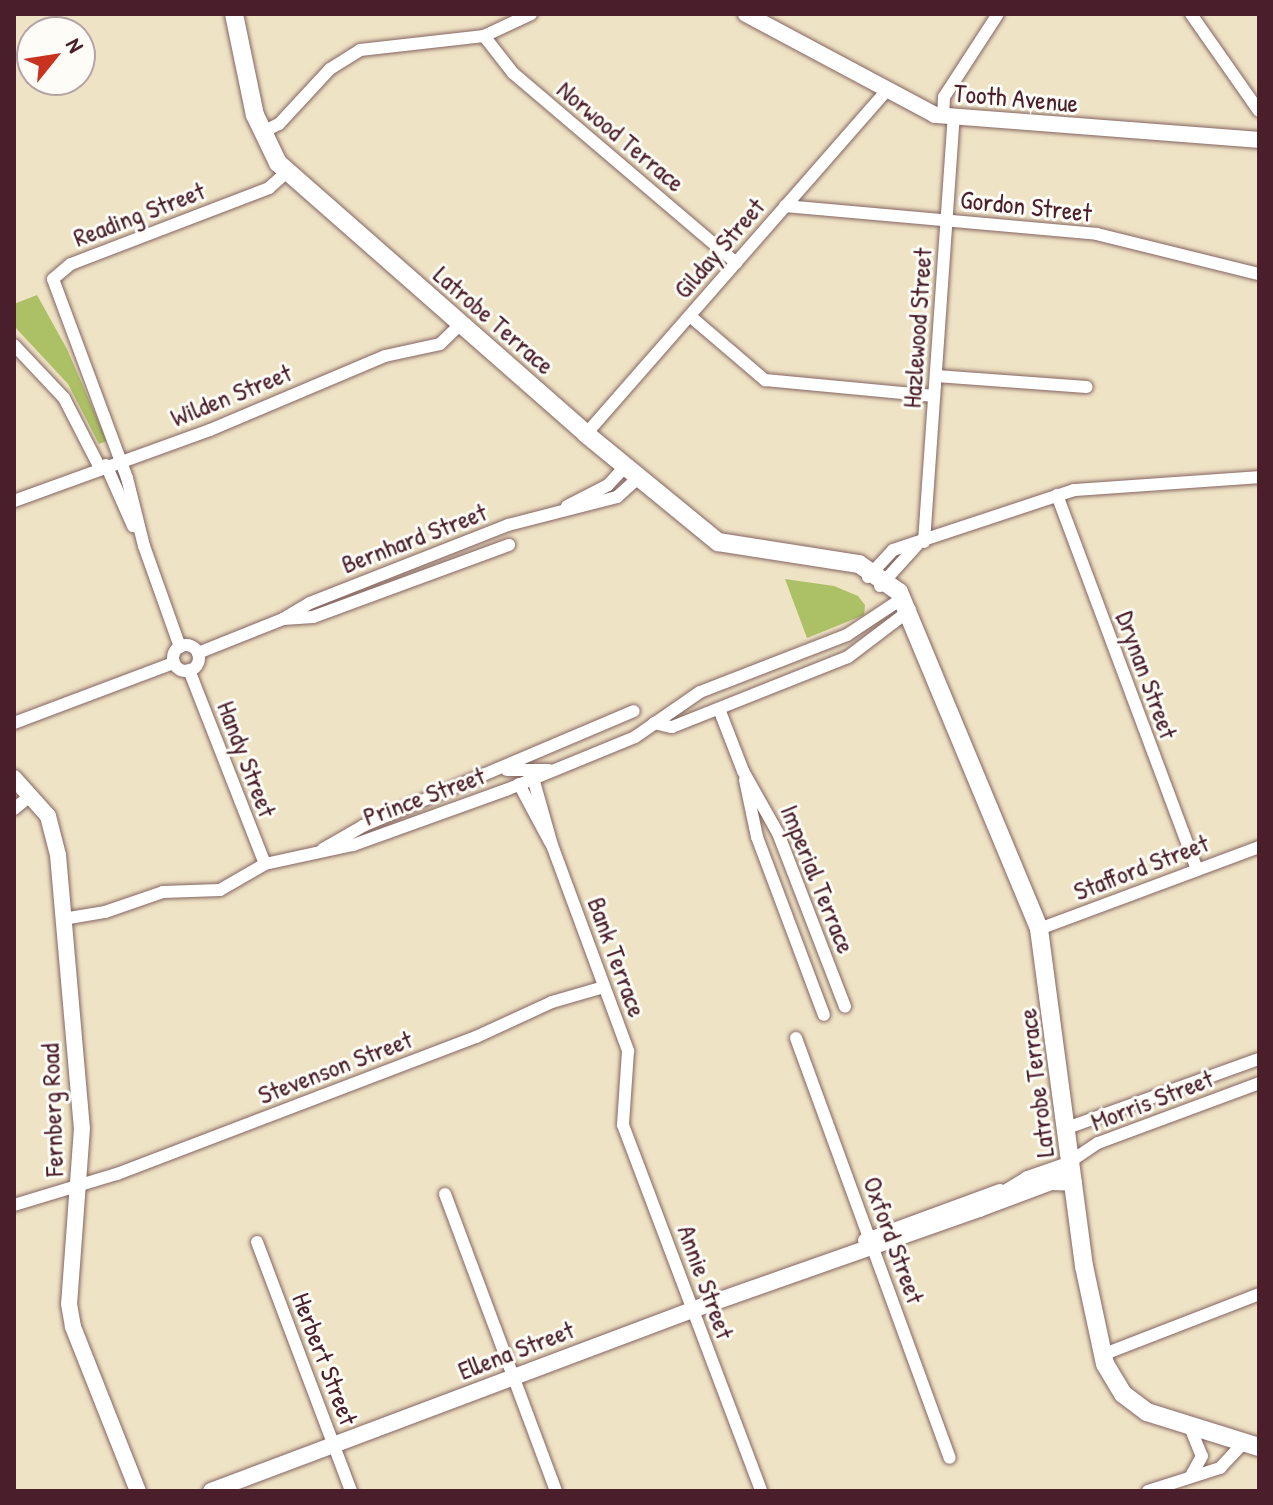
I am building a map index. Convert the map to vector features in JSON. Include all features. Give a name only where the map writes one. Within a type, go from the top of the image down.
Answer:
[{"type":"main road","name":"Latrobe Terrace","points":[[234,14],[261,133],[287,172],[631,473],[723,544],[823,560],[876,578],[903,607],[918,635],[1039,929],[1072,1169],[1102,1355],[1115,1384],[1132,1403],[1190,1427],[1251,1445]]},
{"type":"street","points":[[261,133],[279,124],[330,69],[360,50],[484,36],[531,14]]},
{"type":"street","name":"Tooth Avenue","points":[[746,14],[886,91],[949,117],[1259,140]]},
{"type":"street","name":"Hazlewood Street","points":[[920,544],[947,220],[949,117],[944,97],[998,14]]},
{"type":"street","points":[[1191,14],[1259,111]]},
{"type":"street","name":"Norwood Terrace","points":[[484,36],[513,73],[736,263]]},
{"type":"street","name":"Gilday Street","points":[[586,434],[886,91]]},
{"type":"street","name":"Reading Street","points":[[120,460],[68,328],[54,276],[71,264],[269,188],[287,172]]},
{"type":"street","name":"Gordon Street","points":[[785,206],[1097,234],[1259,274]]},
{"type":"street","points":[[690,316],[765,380],[934,396]]},
{"type":"street","name":"Wilden Street","points":[[14,501],[103,466],[210,430],[378,359],[440,344],[460,325]]},
{"type":"street","points":[[14,345],[68,404],[144,546]]},
{"type":"street","points":[[936,376],[1087,387]]},
{"type":"street","points":[[120,460],[144,546],[180,647],[174,663]]},
{"type":"street","name":"Bernhard Street","points":[[198,653],[283,619],[336,592],[564,508],[619,496],[631,473]]},
{"type":"street","points":[[876,578],[893,550],[920,544],[1057,495],[1097,485],[1259,479]]},
{"type":"street","name":"Drynan Street","points":[[1057,495],[1197,870]]},
{"type":"street","name":"Bernhard Street","points":[[283,619],[313,617],[509,545]]},
{"type":"street","name":"Prince Street","points":[[654,723],[669,728],[853,655],[903,607]]},
{"type":"street","name":"Prince Street","points":[[63,919],[173,890],[220,890],[265,864],[310,856],[371,839],[635,737],[700,692],[847,635],[903,607]]},
{"type":"street","name":"Prince Street","points":[[847,635],[882,630]]},
{"type":"street","points":[[14,723],[174,663],[189,670],[196,666],[198,653],[193,647],[180,647]]},
{"type":"street","name":"Handy Street","points":[[189,670],[265,864]]},
{"type":"street","name":"Imperial Terrace","points":[[719,709],[743,771],[778,833],[845,1007]]},
{"type":"street","name":"Prince Street","points":[[310,856],[363,826],[634,711]]},
{"type":"street","points":[[538,752],[551,769]]},
{"type":"street","name":"Prince Street","points":[[496,771],[551,769]]},
{"type":"street","name":"Imperial Terrace","points":[[743,771],[757,837],[824,1015]]},
{"type":"street","name":"Fernberg Road","points":[[14,778],[31,795],[52,826],[63,919],[82,1128],[69,1304],[73,1327],[138,1491]]},
{"type":"street","name":"Bank Terrace","points":[[533,778],[552,845],[629,1055],[627,1087]]},
{"type":"street","name":"Bank Terrace","points":[[519,784],[552,845]]},
{"type":"street","points":[[14,809],[31,795]]},
{"type":"street","name":"Stafford Street","points":[[1039,929],[1259,847]]},
{"type":"street","name":"Stevenson Street","points":[[14,1205],[79,1185],[476,1037],[552,1002],[604,987]]},
{"type":"street","name":"Oxford Street","points":[[796,1038],[950,1458]]},
{"type":"street","name":"Morris Street","points":[[1067,1128],[1259,1059]]},
{"type":"street","name":"Morris Street","points":[[1072,1169],[1098,1143],[1256,1084],[1244,1065]]},
{"type":"street","name":"Annie Street","points":[[627,1087],[623,1125],[761,1491]]},
{"type":"street","name":"Ellena Street","points":[[871,1243],[979,1209],[1051,1182],[1072,1169]]},
{"type":"street","name":"Ellena Street","points":[[211,1491],[838,1258],[1024,1181],[1072,1169]]},
{"type":"street","name":"Ellena Street","points":[[979,1209],[1024,1181]]},
{"type":"street","points":[[445,1194],[556,1491]]},
{"type":"street","name":"Herbert Street","points":[[257,1242],[351,1491]]},
{"type":"street","points":[[1102,1355],[1259,1294]]},
{"type":"street","points":[[1190,1427],[1202,1456],[1191,1476],[1196,1491]]},
{"type":"street","points":[[1148,1491],[1223,1466],[1251,1445]]},
{"type":"green space","points":[[37,295],[67,349],[107,441],[99,444],[68,384],[14,326],[14,304]]},
{"type":"green space","points":[[785,579],[834,586],[858,596],[865,605],[864,615],[807,638]]}]
